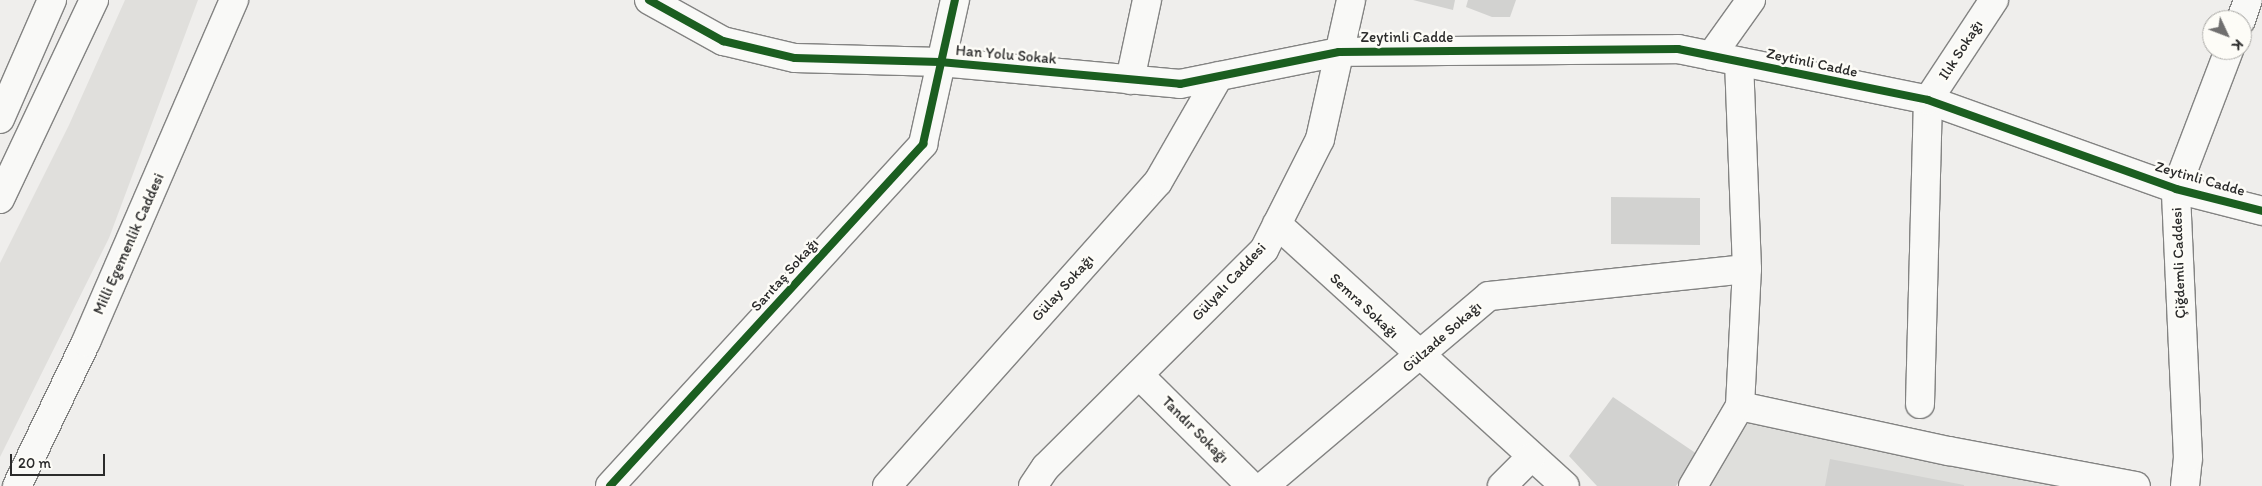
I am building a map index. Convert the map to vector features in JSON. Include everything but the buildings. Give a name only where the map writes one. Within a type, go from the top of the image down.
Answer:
[{"type":"main road","points":[[0,120],[52,0]]},
{"type":"main road","points":[[0,199],[94,0]]},
{"type":"main road","name":"Milli Egemenlik Caddesi","points":[[17,486],[86,342],[201,55],[215,0]]},
{"type":"main road","name":"Milli Egemenlik Caddesi","points":[[0,482],[102,270],[201,55],[223,25],[234,0]]},
{"type":"main road","points":[[223,25],[250,0]]},
{"type":"main road","name":"Han Yolu Sokak","points":[[649,0],[723,41],[795,58],[940,62],[1180,84],[1339,52]]},
{"type":"main road","name":"Sarıtaş Sokağı","points":[[610,486],[924,144],[940,62],[955,0]]},
{"type":"main road","points":[[1130,80],[1147,0]]},
{"type":"main road","name":"Gülyalı Caddesi","points":[[1033,486],[1046,468],[1264,250],[1320,139],[1351,0]]},
{"type":"main road","points":[[1711,56],[1751,0]]},
{"type":"main road","name":"Ilık Sokağı","points":[[1928,100],[1994,0]]},
{"type":"main road","name":"Zeytinli Cadde","points":[[1339,52],[1678,49],[1928,100],[2176,189],[2262,211]]},
{"type":"main road","name":"Çiğdemli Caddesi","points":[[2185,486],[2188,458],[2176,189],[2225,60]]},
{"type":"main road","points":[[1693,486],[1740,406],[1747,269],[1739,62]]},
{"type":"main road","name":"Gülay Sokağı","points":[[887,486],[1158,182],[1219,76]]},
{"type":"main road","points":[[1920,404],[1928,100]]},
{"type":"main road","name":"Semra Sokağı","points":[[1277,224],[1531,458],[1565,486]]},
{"type":"main road","name":"Gülzade Sokağı","points":[[1264,486],[1420,357],[1489,296],[1747,269]]},
{"type":"main road","name":"Tandır Sokağı","points":[[1139,375],[1251,486]]},
{"type":"main road","points":[[1740,406],[1949,452],[2136,486]]},
{"type":"main road","points":[[1502,486],[1531,458]]},
{"type":"shaded area","points":[[125,0],[198,0],[109,238],[0,457],[0,263],[69,125]]},
{"type":"shaded area","points":[[1750,420],[2081,486],[1705,486]]},
{"type":"cycle path","points":[[649,0],[723,41],[795,58],[940,62],[1180,84],[1339,52],[1678,49],[1928,100],[2176,189],[2262,211]]},
{"type":"cycle path","points":[[610,486],[923,144],[955,0]]}]
